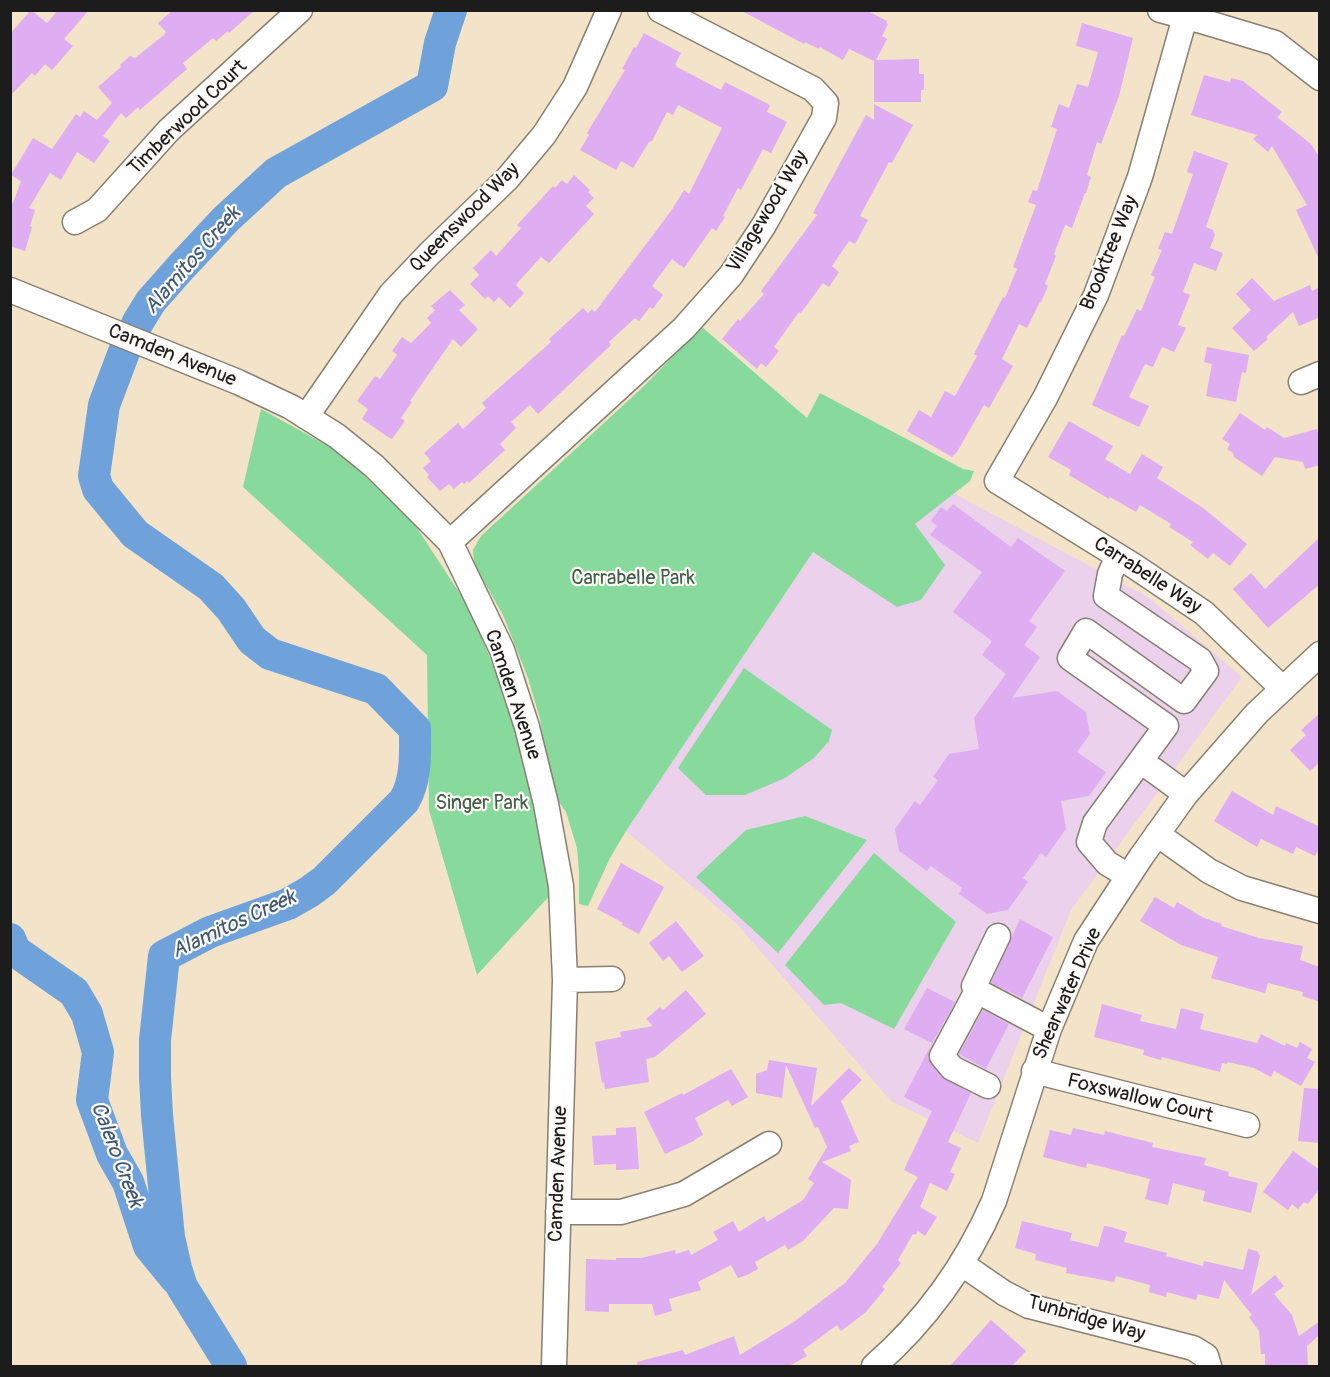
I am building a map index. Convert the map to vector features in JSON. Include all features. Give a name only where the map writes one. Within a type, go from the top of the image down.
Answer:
[{"type":"street","name":"Timberwood Court","points":[[75,222],[97,210],[169,130],[300,10]]},
{"type":"street","name":"Queenswood Way","points":[[306,417],[391,294],[507,179],[544,135],[575,87],[609,10]]},
{"type":"street","name":"Villagewood Way","points":[[450,542],[684,328],[731,275],[764,225],[824,118],[826,103],[813,90],[660,10]]},
{"type":"street","points":[[1160,10],[1186,14],[1275,43],[1320,78]]},
{"type":"street","name":"Brooktree Way","points":[[997,481],[1045,398],[1096,295],[1140,177],[1186,14]]},
{"type":"street","name":"Camden Avenue","points":[[10,290],[238,382],[291,407],[336,436],[374,466],[450,542],[502,650],[527,727],[546,804],[561,886],[565,980],[554,1366]]},
{"type":"street","name":"Carrabelle Way","points":[[997,481],[1118,556],[1204,613],[1283,689]]},
{"type":"street","points":[[1118,556],[1110,574],[1106,596],[1070,658],[1166,726]]},
{"type":"street","points":[[1106,596],[1200,660],[1206,671],[1095,824],[1089,842],[1107,863],[1128,876]]},
{"type":"street","points":[[1086,631],[1184,700]]},
{"type":"street","name":"Shearwater Drive","points":[[874,1366],[906,1337],[949,1285],[994,1201],[1034,1071],[1086,941],[1128,876],[1186,794],[1257,713],[1320,654]]},
{"type":"street","points":[[1141,761],[1186,794]]},
{"type":"street","points":[[1157,834],[1209,871],[1242,888],[1320,911]]},
{"type":"street","points":[[998,936],[974,986],[977,991],[1049,1029]]},
{"type":"street","points":[[565,980],[612,979]]},
{"type":"street","points":[[977,991],[942,1056],[952,1068],[988,1086]]},
{"type":"street","name":"Foxswallow Court","points":[[1034,1071],[1247,1125]]},
{"type":"street","points":[[558,1212],[621,1212],[684,1194],[770,1144]]},
{"type":"street","name":"Tunbridge Way","points":[[962,1264],[1004,1293],[1029,1306],[1194,1348],[1206,1356],[1209,1366]]},
{"type":"shaded area","points":[[953,493],[1148,597],[1242,677],[1071,910],[978,1143],[891,1101],[735,922],[626,831],[813,552],[879,554]]},
{"type":"green space","name":"Carrabelle Park","points":[[702,327],[807,418],[820,393],[963,469],[974,471],[970,481],[915,524],[945,565],[921,600],[897,607],[813,552],[626,831],[610,858],[588,906],[579,904],[577,848],[566,812],[552,792],[540,719],[528,678],[503,615],[474,564],[473,550],[481,536],[643,387]]},
{"type":"green space","name":"Singer Park","points":[[261,409],[341,453],[415,525],[470,609],[520,732],[554,891],[477,975],[429,810],[427,655],[243,487]]},
{"type":"green space","points":[[744,668],[832,730],[829,741],[814,758],[785,778],[745,795],[706,795],[678,768]]},
{"type":"green space","points":[[805,816],[867,840],[778,953],[696,877],[746,830]]},
{"type":"green space","points":[[874,853],[956,922],[894,1029],[841,1003],[824,1005],[785,965]]},
{"type":"building","points":[[31,10],[47,23],[58,10],[89,10],[64,39],[73,46],[52,70],[45,64],[35,76],[32,73],[10,96],[10,34]]},
{"type":"building","points":[[173,10],[255,10],[229,33],[228,31],[216,41],[213,38],[183,63],[187,69],[140,110],[138,107],[126,118],[121,113],[103,136],[110,141],[94,163],[77,152],[61,180],[50,173],[29,208],[35,210],[25,251],[10,246],[10,202],[13,203],[21,181],[11,175],[33,138],[52,149],[76,114],[80,117],[84,111],[97,120],[112,103],[98,87],[130,56],[135,58],[164,35],[166,32],[158,23]]},
{"type":"building","points":[[740,10],[866,10],[887,21],[888,24],[882,36],[887,39],[876,60],[919,59],[919,74],[924,74],[921,102],[874,102],[874,61],[849,49],[843,60],[820,47],[819,49],[805,42],[804,44]]},
{"type":"building","points":[[1082,23],[1133,38],[1119,96],[1101,144],[1097,142],[1087,175],[1091,177],[1072,228],[1065,225],[1054,254],[1056,256],[1045,284],[1048,286],[1041,302],[1027,328],[1019,324],[1002,359],[1013,366],[989,408],[984,405],[952,457],[907,431],[919,410],[931,417],[945,391],[955,396],[977,356],[974,354],[1003,297],[1005,298],[1017,269],[1013,267],[1036,205],[1028,202],[1033,190],[1037,191],[1057,129],[1051,127],[1059,104],[1069,108],[1077,84],[1088,87],[1098,52],[1076,46]]},
{"type":"building","points":[[644,33],[681,53],[675,64],[677,67],[721,90],[725,82],[770,105],[767,112],[787,122],[771,153],[763,149],[741,190],[738,188],[716,231],[712,228],[684,268],[672,259],[652,286],[663,295],[653,309],[650,307],[639,321],[635,318],[609,342],[611,345],[538,414],[530,405],[511,422],[516,428],[500,444],[505,450],[469,483],[462,482],[454,489],[449,484],[440,491],[427,477],[429,475],[423,468],[431,461],[424,453],[458,423],[463,429],[486,408],[482,403],[551,342],[549,339],[583,308],[588,313],[592,309],[595,312],[671,211],[684,190],[689,194],[722,128],[678,105],[673,115],[667,112],[652,141],[649,142],[633,168],[621,161],[616,170],[580,150],[589,135],[587,133],[625,70],[622,69],[634,47],[636,48]]},
{"type":"building","points":[[1204,75],[1230,82],[1231,78],[1243,81],[1282,112],[1277,117],[1311,144],[1320,158],[1320,261],[1296,210],[1307,205],[1272,146],[1268,152],[1253,139],[1257,135],[1191,115]]},
{"type":"building","points":[[874,104],[913,125],[892,163],[889,162],[860,216],[868,220],[855,244],[849,241],[832,266],[839,272],[829,287],[823,283],[801,313],[799,312],[774,347],[779,351],[766,367],[761,363],[757,369],[722,339],[738,319],[740,321],[764,294],[761,291],[817,215],[813,213],[866,115],[874,120]]},
{"type":"building","points":[[1194,151],[1228,163],[1206,227],[1213,230],[1215,235],[1210,248],[1223,253],[1216,271],[1194,263],[1183,292],[1190,295],[1178,325],[1186,328],[1174,352],[1162,347],[1153,367],[1145,364],[1129,397],[1149,406],[1139,427],[1092,405],[1122,335],[1124,336],[1137,309],[1141,311],[1155,277],[1151,275],[1162,250],[1158,249],[1165,232],[1172,234],[1193,174],[1187,172]]},
{"type":"building","points":[[574,175],[590,190],[588,192],[594,198],[586,206],[594,214],[549,263],[541,257],[519,281],[516,285],[524,293],[510,308],[499,297],[494,302],[488,296],[485,299],[470,284],[479,275],[473,268],[491,250],[496,256],[521,228],[517,225],[553,186],[555,188],[562,180],[567,184]]},
{"type":"building","points":[[1252,278],[1274,301],[1310,285],[1312,291],[1320,287],[1320,317],[1299,326],[1293,312],[1254,351],[1232,328],[1251,310],[1236,294]]},
{"type":"building","points":[[450,290],[465,305],[459,310],[478,329],[461,347],[453,339],[410,401],[412,402],[401,418],[405,421],[392,439],[362,419],[368,409],[357,401],[375,376],[380,379],[397,355],[392,351],[402,337],[411,343],[431,323],[427,318],[435,310],[431,306]]},
{"type":"building","points":[[1207,347],[1249,355],[1246,373],[1242,372],[1236,402],[1206,396],[1212,364],[1204,362]]},
{"type":"building","points":[[1240,413],[1265,430],[1267,427],[1284,438],[1317,429],[1320,440],[1320,465],[1305,469],[1303,462],[1275,457],[1262,476],[1234,457],[1233,453],[1227,449],[1230,444],[1222,439]]},
{"type":"building","points":[[1069,421],[1113,446],[1105,459],[1130,474],[1142,454],[1163,467],[1157,478],[1203,508],[1247,544],[1230,566],[1213,553],[1208,559],[1190,545],[1193,542],[1169,527],[1171,524],[1140,505],[1136,512],[1110,497],[1109,499],[1069,475],[1071,470],[1048,457]]},
{"type":"building","points":[[953,504],[1011,547],[1018,538],[1065,571],[1029,621],[1037,627],[1024,645],[1040,657],[1012,698],[1057,691],[1086,712],[1090,734],[1077,752],[1106,772],[1089,796],[1061,801],[1066,829],[1046,857],[1041,853],[1023,878],[1028,882],[1008,910],[987,914],[959,894],[962,888],[931,866],[927,871],[899,851],[895,829],[915,801],[920,805],[938,780],[933,777],[949,754],[979,749],[974,718],[1006,674],[982,655],[992,641],[953,612],[982,572],[930,535],[937,526],[931,521],[941,507],[947,511]]},
{"type":"building","points":[[1320,537],[1320,584],[1268,628],[1233,589],[1251,573],[1265,589]]},
{"type":"building","points":[[1320,713],[1320,762],[1310,771],[1290,750],[1306,735],[1301,730]]},
{"type":"building","points":[[1232,791],[1273,815],[1276,806],[1320,827],[1320,847],[1315,856],[1296,847],[1293,854],[1261,839],[1257,847],[1214,821]]},
{"type":"building","points":[[621,863],[664,887],[639,934],[597,909]]},
{"type":"building","points":[[1155,897],[1174,908],[1177,902],[1204,918],[1222,924],[1221,926],[1259,938],[1303,946],[1300,960],[1320,967],[1320,1002],[1302,996],[1303,992],[1268,983],[1265,993],[1211,978],[1218,957],[1181,945],[1140,921]]},
{"type":"building","points":[[1020,919],[1053,937],[1022,998],[991,983]]},
{"type":"building","points":[[676,921],[704,956],[682,972],[669,956],[663,961],[649,943]]},
{"type":"building","points":[[927,988],[955,1002],[929,1049],[928,1058],[941,1077],[971,1093],[948,1142],[961,1148],[950,1172],[955,1174],[947,1191],[930,1183],[920,1207],[937,1217],[925,1236],[918,1231],[915,1235],[913,1234],[898,1260],[901,1263],[882,1287],[885,1289],[866,1312],[841,1331],[837,1325],[803,1350],[807,1356],[789,1366],[638,1366],[637,1362],[683,1350],[685,1355],[734,1336],[740,1355],[795,1321],[845,1283],[877,1244],[918,1177],[904,1170],[932,1111],[904,1097],[932,1043],[904,1029]]},
{"type":"building","points":[[686,990],[706,1014],[655,1057],[646,1059],[649,1082],[605,1089],[595,1042],[621,1037],[620,1032],[653,1026],[646,1019],[660,1007],[663,1010]]},
{"type":"building","points":[[1102,1004],[1142,1015],[1140,1021],[1176,1029],[1181,1008],[1204,1014],[1200,1029],[1257,1043],[1261,1034],[1285,1046],[1286,1043],[1297,1048],[1300,1042],[1312,1049],[1307,1058],[1315,1062],[1301,1086],[1274,1071],[1271,1077],[1254,1068],[1228,1062],[1227,1064],[1222,1063],[1220,1072],[1162,1057],[1161,1060],[1143,1055],[1144,1050],[1094,1037]]},
{"type":"building","points":[[983,1010],[1009,1024],[986,1069],[959,1054]]},
{"type":"building","points":[[769,1060],[817,1068],[811,1106],[849,1068],[862,1080],[841,1101],[859,1142],[849,1146],[851,1151],[822,1162],[851,1180],[848,1209],[834,1208],[803,1241],[788,1250],[785,1245],[755,1262],[758,1269],[747,1275],[738,1278],[731,1265],[698,1282],[701,1290],[669,1299],[672,1311],[655,1316],[652,1304],[609,1304],[609,1312],[585,1311],[586,1259],[641,1258],[675,1250],[676,1254],[689,1250],[691,1255],[718,1240],[713,1232],[733,1221],[739,1232],[764,1216],[767,1222],[803,1200],[814,1183],[808,1179],[827,1147],[818,1127],[815,1128],[786,1065],[782,1098],[756,1093],[756,1074],[767,1070]]},
{"type":"building","points":[[731,1069],[748,1097],[732,1106],[728,1100],[695,1118],[703,1135],[665,1154],[644,1112],[682,1093],[683,1095]]},
{"type":"building","points":[[1304,1088],[1320,1089],[1320,1143],[1298,1141]]},
{"type":"building","points":[[636,1127],[639,1169],[616,1170],[616,1164],[594,1165],[592,1136],[616,1135],[616,1128]]},
{"type":"building","points":[[1073,1128],[1104,1135],[1105,1131],[1153,1143],[1152,1147],[1206,1158],[1204,1165],[1229,1172],[1228,1176],[1258,1183],[1251,1213],[1203,1201],[1205,1191],[1173,1183],[1168,1205],[1145,1199],[1150,1179],[1087,1163],[1086,1168],[1043,1157],[1050,1130],[1071,1135]]},
{"type":"building","points":[[1293,1151],[1320,1170],[1320,1188],[1308,1204],[1304,1202],[1298,1209],[1292,1204],[1288,1210],[1263,1192]]},
{"type":"building","points":[[1022,1221],[1072,1233],[1070,1240],[1098,1247],[1104,1226],[1111,1227],[1127,1232],[1124,1242],[1167,1253],[1166,1256],[1203,1266],[1204,1261],[1243,1270],[1248,1249],[1257,1251],[1260,1256],[1251,1295],[1275,1275],[1284,1286],[1274,1294],[1292,1315],[1299,1336],[1320,1321],[1320,1334],[1307,1346],[1308,1366],[1265,1366],[1265,1354],[1261,1354],[1259,1331],[1249,1317],[1252,1315],[1224,1280],[1219,1299],[1198,1294],[1196,1300],[1167,1292],[1166,1297],[1149,1292],[1150,1285],[1116,1276],[1114,1282],[1066,1273],[1067,1268],[1035,1260],[1036,1254],[1015,1248]]},
{"type":"building","points":[[991,1320],[1026,1351],[1012,1366],[950,1366]]},
{"type":"waterway","name":"Alamitos Creek","points":[[231,1366],[182,1287],[169,1237],[155,1077],[155,1040],[164,956],[210,932],[288,904],[324,881],[404,801],[413,775],[415,729],[376,689],[270,654],[252,640],[231,609],[211,587],[135,534],[98,489],[94,476],[104,405],[124,352],[151,301],[226,219],[276,173],[432,86],[440,43],[451,10]]},
{"type":"waterway","name":"Calero Creek","points":[[10,939],[15,951],[74,992],[87,1014],[98,1052],[92,1100],[112,1154],[128,1182],[149,1246],[176,1279]]}]
